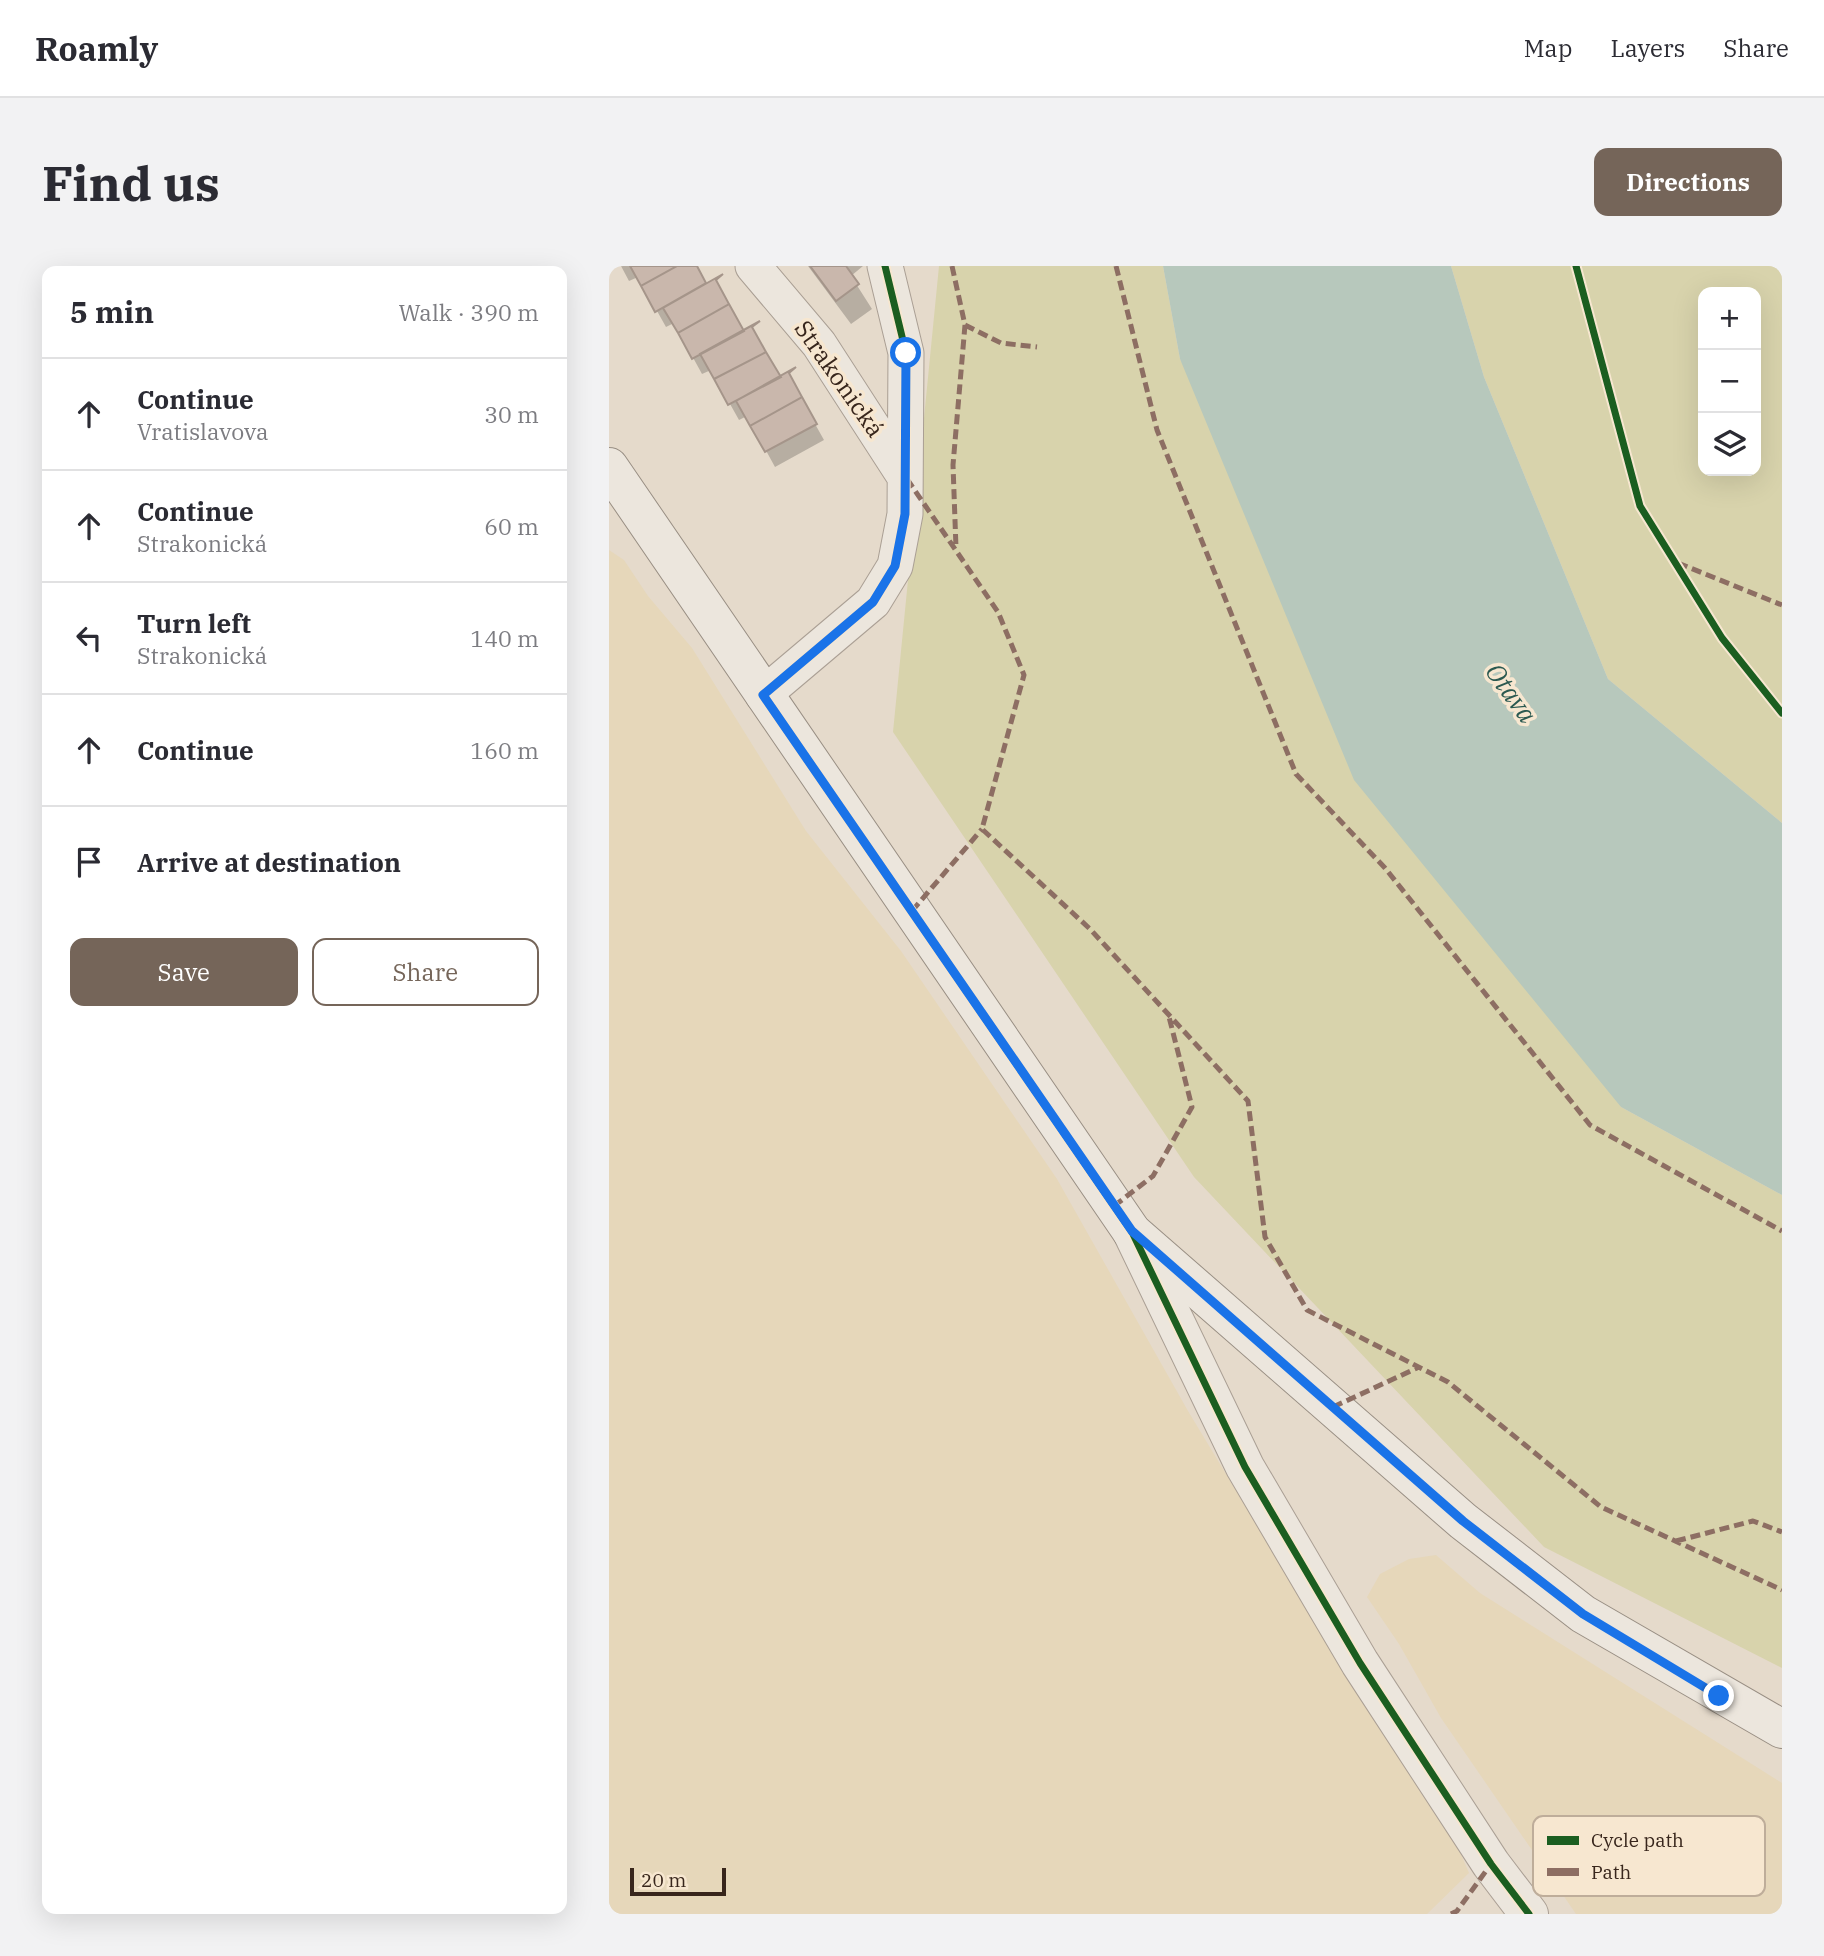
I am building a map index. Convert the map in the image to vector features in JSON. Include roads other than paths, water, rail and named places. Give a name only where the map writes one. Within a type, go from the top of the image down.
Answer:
[{"type":"main road","points":[[609,467],[1132,1231],[1245,1467],[1360,1663],[1491,1864],[1529,1914]]},
{"type":"main road","points":[[1132,1231],[1463,1521],[1583,1614],[1782,1729]]},
{"type":"street","name":"Strakonická","points":[[753,266],[820,345],[905,477]]},
{"type":"street","points":[[763,695],[873,602],[895,566],[905,514],[906,353],[885,266]]},
{"type":"water","name":"Otava","points":[[1163,266],[1451,266],[1484,377],[1608,679],[1782,823],[1782,1195],[1621,1107],[1354,780],[1180,359]]}]
